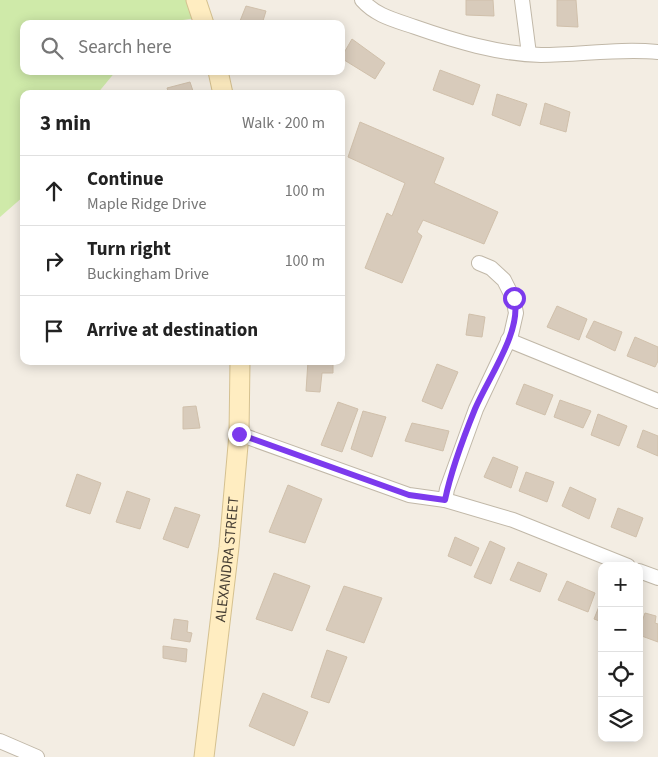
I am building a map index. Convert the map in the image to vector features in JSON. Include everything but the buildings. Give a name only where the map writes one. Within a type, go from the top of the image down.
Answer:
[{"type":"main road","points":[[196,0],[203,20]]},
{"type":"main road","points":[[219,75],[222,90]]},
{"type":"main road","name":"ALEXANDRA STREET","points":[[204,757],[229,547],[239,434],[240,365]]},
{"type":"street","points":[[522,0],[529,54]]},
{"type":"street","points":[[366,4],[384,16],[435,34],[501,51],[529,54],[632,50],[658,52]]},
{"type":"street","points":[[445,500],[476,409],[513,328],[516,313],[514,298],[508,286],[495,271],[479,263]]},
{"type":"street","points":[[508,340],[658,401]]},
{"type":"street","points":[[239,434],[409,495],[445,500],[513,520],[618,562]]},
{"type":"street","points":[[643,572],[658,578]]},
{"type":"street","points":[[0,741],[37,757]]},
{"type":"green space","points":[[0,0],[198,0],[204,17],[183,20],[20,20],[20,75],[113,75],[100,90],[20,90],[20,200],[0,217]]},
{"type":"route","points":[[239,434],[409,495],[445,500],[447,489],[476,409],[511,335],[516,313],[514,298]]}]
